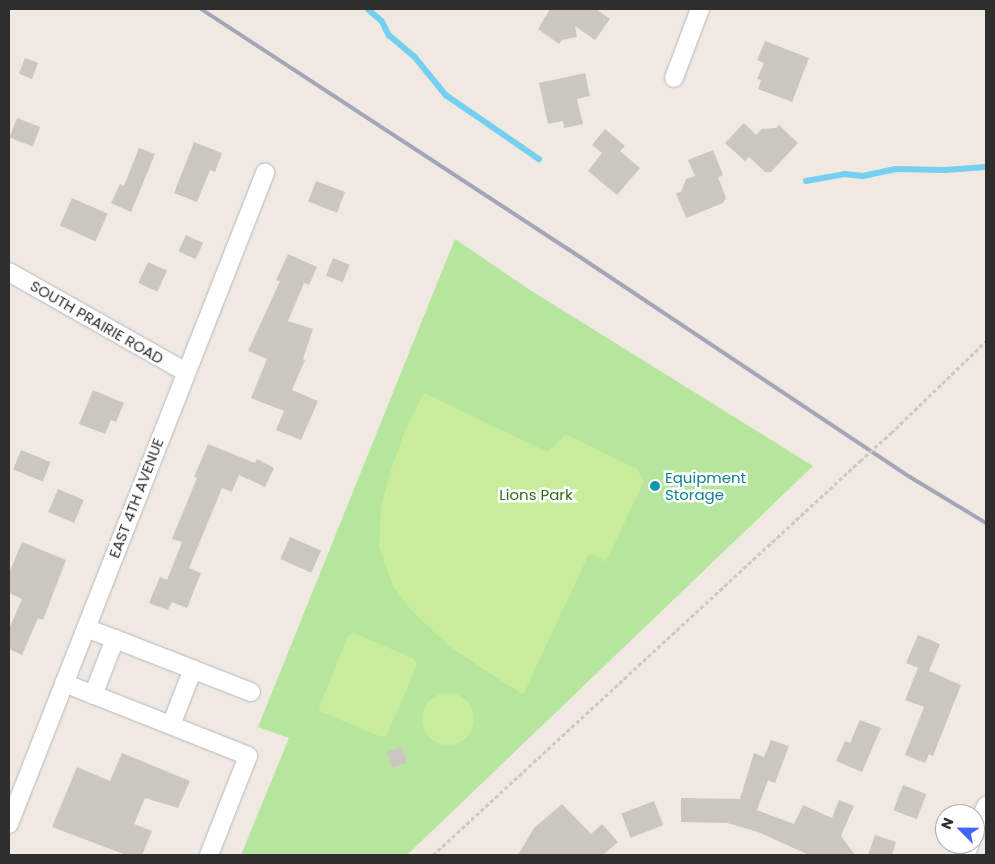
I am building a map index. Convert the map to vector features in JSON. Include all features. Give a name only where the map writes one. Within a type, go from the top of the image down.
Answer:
[{"type":"street","points":[[674,78],[700,9]]},
{"type":"street","name":"EAST 4TH AVENUE","points":[[9,824],[265,173]]},
{"type":"street","name":"SOUTH PRAIRIE ROAD","points":[[9,272],[186,372]]},
{"type":"street","points":[[86,628],[251,692]]},
{"type":"street","points":[[93,695],[114,639]]},
{"type":"street","points":[[171,725],[193,670]]},
{"type":"street","points":[[64,683],[248,756],[209,855]]},
{"type":"path","points":[[433,855],[891,433],[986,341]]},
{"type":"green space","name":"Lions Park","points":[[455,239],[530,290],[813,466],[407,855],[241,855],[289,738],[258,727]]},
{"type":"green space","points":[[424,393],[548,452],[566,434],[637,469],[644,481],[606,562],[595,555],[589,554],[523,695],[449,646],[411,610],[393,586],[379,547],[381,506],[390,473],[405,430]]},
{"type":"green space","points":[[354,633],[414,659],[417,665],[387,735],[382,737],[321,712],[319,707],[348,636]]},
{"type":"green space","points":[[443,693],[453,693],[467,700],[474,714],[474,724],[467,738],[453,745],[443,745],[433,741],[426,734],[422,724],[422,714],[426,704],[433,697]]},
{"type":"building","points":[[550,9],[596,9],[610,19],[595,40],[575,26],[577,37],[562,40],[559,44],[538,29]]},
{"type":"building","points":[[765,41],[809,58],[792,102],[758,89],[761,80],[757,79],[764,63],[757,60]]},
{"type":"building","points":[[25,58],[38,63],[32,79],[19,74]]},
{"type":"building","points":[[585,73],[590,96],[577,99],[583,124],[564,128],[563,121],[548,124],[539,83]]},
{"type":"building","points":[[17,118],[40,127],[33,147],[9,138]]},
{"type":"building","points":[[744,123],[756,135],[762,129],[776,128],[779,125],[798,143],[771,172],[765,172],[749,157],[745,161],[725,143]]},
{"type":"building","points":[[605,129],[625,146],[620,151],[640,168],[617,195],[588,171],[602,153],[592,145]]},
{"type":"building","points":[[194,142],[222,153],[215,172],[210,170],[197,202],[174,193]]},
{"type":"building","points":[[139,148],[155,154],[131,212],[111,203],[120,184],[124,186]]},
{"type":"building","points":[[713,150],[723,175],[718,177],[726,198],[723,203],[686,218],[676,193],[681,192],[686,179],[695,176],[688,160]]},
{"type":"building","points":[[316,181],[345,192],[337,213],[308,202]]},
{"type":"building","points":[[72,198],[108,214],[95,241],[60,225]]},
{"type":"building","points":[[186,235],[203,243],[196,259],[178,251]]},
{"type":"building","points":[[288,254],[317,267],[309,285],[304,283],[288,321],[313,329],[303,359],[305,360],[292,390],[318,401],[301,440],[276,430],[284,411],[251,398],[267,359],[248,351],[280,281],[276,280]]},
{"type":"building","points":[[333,258],[350,265],[343,282],[326,276]]},
{"type":"building","points":[[148,262],[167,271],[157,292],[138,283]]},
{"type":"building","points":[[93,390],[124,403],[116,422],[111,420],[105,434],[79,424]]},
{"type":"building","points":[[208,444],[255,463],[257,459],[274,468],[265,487],[239,475],[232,492],[222,488],[189,568],[201,573],[187,608],[172,602],[168,610],[149,603],[160,577],[167,580],[182,542],[172,539],[197,478],[194,477]]},
{"type":"building","points":[[21,450],[51,462],[43,481],[13,469]]},
{"type":"building","points":[[58,489],[84,500],[74,523],[48,512]]},
{"type":"building","points":[[290,537],[321,551],[311,573],[280,559]]},
{"type":"building","points":[[22,542],[66,560],[43,620],[38,618],[22,655],[9,649],[9,629],[22,599],[9,593],[9,573]]},
{"type":"building","points":[[918,635],[940,644],[929,671],[961,685],[933,756],[929,754],[925,763],[905,755],[924,707],[905,700],[918,668],[906,663]]},
{"type":"building","points":[[860,720],[881,728],[862,772],[836,761],[845,741],[850,743]]},
{"type":"building","points":[[771,740],[789,746],[775,783],[768,780],[757,810],[794,824],[803,805],[832,818],[839,800],[854,806],[841,836],[855,855],[809,855],[758,832],[727,823],[681,822],[681,798],[740,799],[754,753],[764,757]]},
{"type":"building","points":[[402,747],[407,763],[392,768],[387,752]]},
{"type":"building","points":[[122,753],[190,781],[178,808],[145,798],[134,824],[152,831],[142,855],[126,855],[52,827],[77,767],[110,781]]},
{"type":"building","points":[[903,785],[926,794],[917,819],[893,810]]},
{"type":"building","points":[[654,801],[663,825],[631,838],[621,814]]},
{"type":"building","points":[[562,804],[591,834],[602,824],[618,842],[603,855],[518,855],[534,828]]},
{"type":"building","points":[[875,835],[896,842],[892,855],[868,855]]},
{"type":"waterway","points":[[368,9],[382,21],[389,35],[415,57],[446,95],[539,159]]},
{"type":"waterway","points":[[806,181],[844,174],[863,176],[895,169],[945,170],[986,167]]},
{"type":"railway","points":[[201,9],[568,249],[910,477],[986,523]]},
{"type":"place","name":"Equipment Storage","points":[[655,486]]}]
